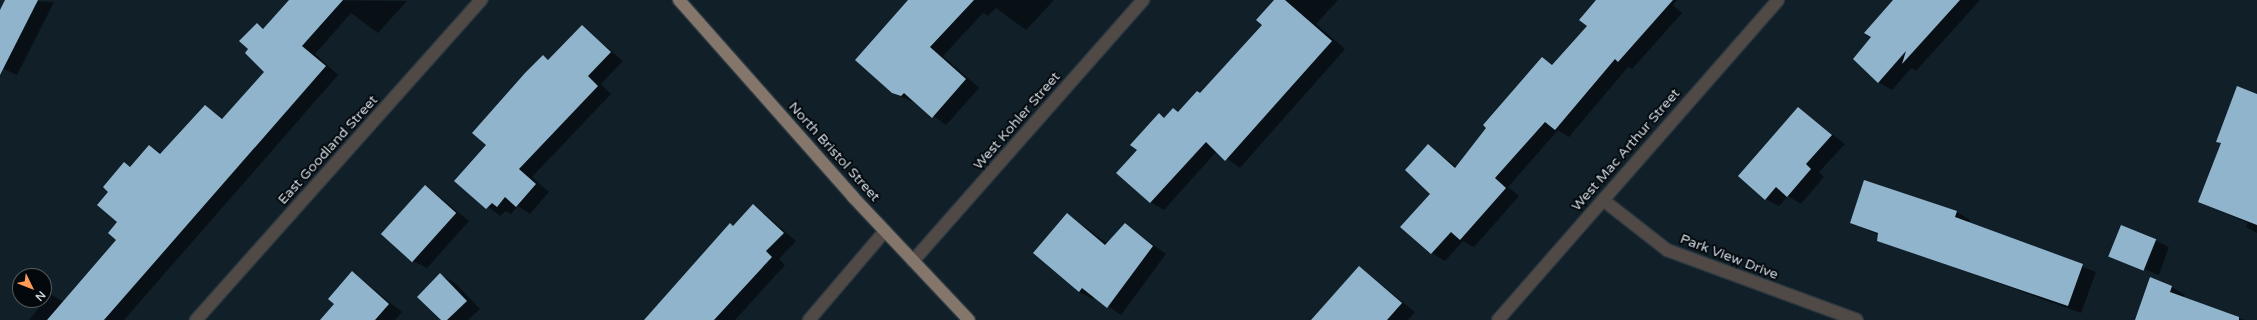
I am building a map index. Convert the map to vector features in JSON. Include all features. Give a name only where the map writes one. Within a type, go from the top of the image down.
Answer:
[{"type":"main road","name":"North Bristol Street","points":[[679,0],[913,261],[969,320]]},
{"type":"street","name":"East Goodland Street","points":[[196,320],[481,0]]},
{"type":"street","name":"West Kohler Street","points":[[913,261],[1143,0]]},
{"type":"street","name":"West Mac Arthur Street","points":[[1498,320],[1778,0]]},
{"type":"street","name":"Park View Drive","points":[[1603,200],[1668,250],[1857,320]]},
{"type":"street","points":[[809,320],[886,231]]},
{"type":"building","points":[[5,0],[38,0],[0,75],[0,10]]},
{"type":"building","points":[[289,0],[343,0],[302,46],[326,66],[104,320],[47,320],[116,240],[108,233],[117,222],[97,205],[108,192],[103,187],[124,162],[130,167],[149,145],[160,154],[205,105],[222,119],[264,72],[245,53],[248,49],[239,41],[257,23],[263,29]]},
{"type":"building","points":[[908,0],[974,0],[930,47],[966,79],[932,118],[904,93],[901,96],[892,93],[855,60]]},
{"type":"building","points":[[1274,0],[1285,0],[1332,41],[1225,161],[1206,142],[1150,203],[1116,173],[1137,150],[1130,145],[1159,113],[1164,118],[1173,108],[1178,112],[1197,91],[1200,93],[1262,25],[1256,20]]},
{"type":"building","points":[[1596,0],[1673,0],[1618,62],[1615,59],[1555,130],[1545,122],[1495,178],[1506,188],[1460,240],[1451,232],[1431,254],[1400,227],[1430,194],[1405,170],[1428,144],[1455,168],[1486,128],[1483,125],[1542,57],[1552,65],[1587,26],[1579,20]]},
{"type":"building","points":[[1893,0],[1960,0],[1902,64],[1906,51],[1878,83],[1853,59],[1871,37],[1864,33]]},
{"type":"building","points":[[582,25],[611,52],[588,76],[598,86],[519,169],[536,184],[516,207],[505,197],[497,207],[492,203],[486,209],[454,181],[486,145],[472,133],[543,55],[548,60]]},
{"type":"building","points":[[2237,86],[2257,94],[2257,225],[2198,202],[2221,143],[2216,142]]},
{"type":"building","points":[[1798,107],[1832,135],[1806,164],[1811,169],[1787,197],[1776,187],[1765,200],[1738,176]]},
{"type":"building","points":[[1864,180],[1957,211],[1955,217],[2083,264],[2068,306],[1877,241],[1878,233],[1850,223]]},
{"type":"building","points":[[425,185],[456,213],[412,262],[381,234]]},
{"type":"building","points":[[753,204],[784,233],[766,251],[772,257],[714,320],[644,320],[730,223],[733,226]]},
{"type":"building","points":[[1067,213],[1105,245],[1125,223],[1153,246],[1107,308],[1082,288],[1079,292],[1033,253]]},
{"type":"building","points":[[2121,225],[2156,239],[2143,271],[2108,257]]},
{"type":"building","points":[[1359,266],[1402,303],[1387,320],[1311,320]]},
{"type":"building","points":[[352,271],[389,304],[375,320],[320,320],[334,304],[328,299]]},
{"type":"building","points":[[440,273],[467,301],[447,320],[441,320],[417,297]]},
{"type":"building","points":[[2150,277],[2172,286],[2170,292],[2239,317],[2239,320],[2135,320]]}]
